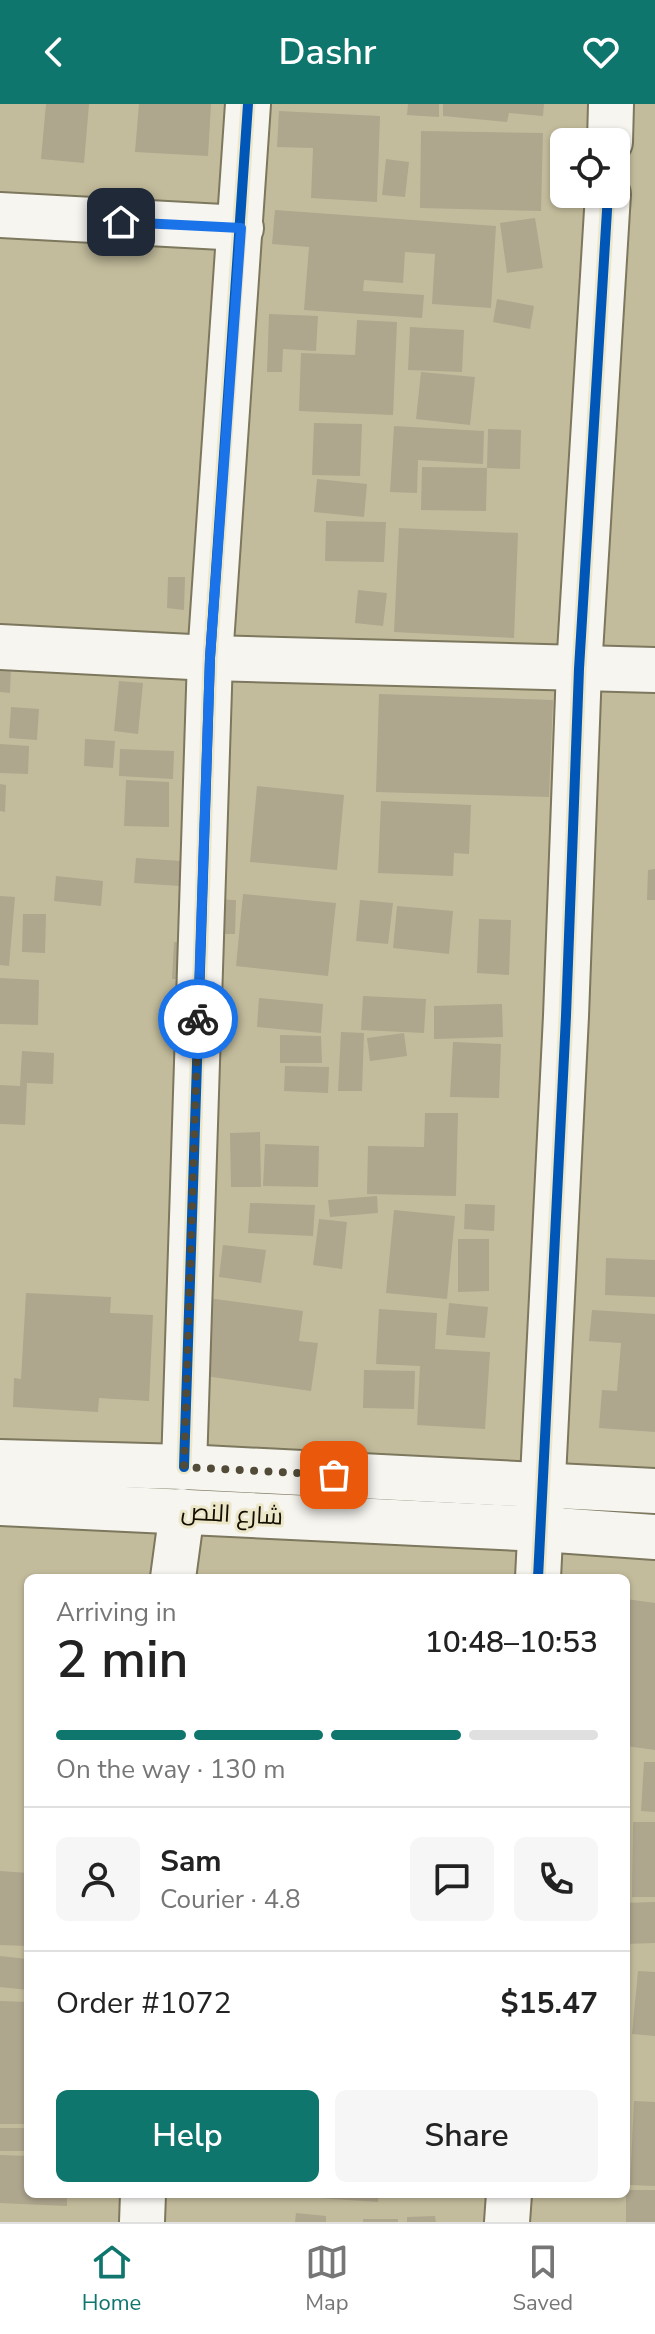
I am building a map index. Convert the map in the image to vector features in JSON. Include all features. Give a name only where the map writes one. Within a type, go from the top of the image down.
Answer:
[{"type":"street","points":[[184,1467],[210,658],[248,104]]},
{"type":"street","points":[[610,128],[611,104]]},
{"type":"street","points":[[538,1574],[579,669],[607,208]]},
{"type":"street","points":[[0,215],[241,228]]},
{"type":"street","points":[[0,647],[210,658],[655,670]]},
{"type":"street","name":"شارع النص","points":[[0,1462],[184,1467],[655,1491]]},
{"type":"street","name":"شارع النص","points":[[0,1503],[655,1537]]},
{"type":"street","points":[[174,1574],[182,1511]]},
{"type":"street","points":[[142,2222],[143,2198]]},
{"type":"street","points":[[507,2222],[509,2198]]},
{"type":"building","points":[[46,104],[89,104],[84,163],[41,159]]},
{"type":"building","points":[[139,104],[211,104],[208,156],[135,152]]},
{"type":"building","points":[[408,104],[439,104],[439,117],[407,115]]},
{"type":"building","points":[[443,104],[544,104],[543,116],[509,113],[507,122],[443,116]]},
{"type":"building","points":[[279,111],[380,116],[377,202],[311,198],[313,148],[277,147]]},
{"type":"building","points":[[421,131],[543,133],[541,211],[420,208]]},
{"type":"building","points":[[386,159],[409,162],[405,197],[382,195]]},
{"type":"building","points":[[275,210],[496,226],[491,308],[432,304],[435,254],[405,252],[403,283],[364,280],[363,291],[424,295],[422,318],[304,310],[309,247],[272,244]]},
{"type":"building","points":[[535,218],[543,268],[507,273],[500,223]]},
{"type":"building","points":[[497,299],[534,306],[530,329],[493,322]]},
{"type":"building","points":[[269,314],[318,316],[316,351],[283,349],[282,372],[267,372]]},
{"type":"building","points":[[357,320],[397,322],[393,415],[299,411],[301,353],[355,355]]},
{"type":"building","points":[[410,327],[464,330],[462,372],[408,370]]},
{"type":"building","points":[[421,372],[475,377],[470,425],[416,419]]},
{"type":"building","points":[[314,423],[362,424],[360,476],[312,475]]},
{"type":"building","points":[[394,426],[484,431],[483,464],[418,460],[417,493],[390,492]]},
{"type":"building","points":[[488,429],[521,430],[520,469],[487,468]]},
{"type":"building","points":[[422,467],[487,468],[486,511],[421,510]]},
{"type":"building","points":[[317,479],[367,484],[364,517],[314,512]]},
{"type":"building","points":[[326,521],[386,522],[384,562],[325,561]]},
{"type":"building","points":[[399,528],[518,533],[514,638],[394,632]]},
{"type":"building","points":[[168,577],[185,577],[184,610],[167,608]]},
{"type":"building","points":[[358,590],[387,593],[383,626],[355,623]]},
{"type":"building","points":[[0,665],[11,665],[10,693],[0,692]]},
{"type":"building","points":[[119,681],[143,683],[138,734],[114,731]]},
{"type":"building","points":[[379,694],[553,700],[549,797],[376,792]]},
{"type":"building","points":[[11,707],[39,709],[37,740],[9,738]]},
{"type":"building","points":[[85,739],[115,741],[113,768],[84,766]]},
{"type":"building","points":[[0,744],[29,746],[28,774],[0,773]]},
{"type":"building","points":[[120,749],[174,751],[173,779],[119,776]]},
{"type":"building","points":[[126,780],[169,782],[169,827],[124,826]]},
{"type":"building","points":[[0,784],[6,785],[5,812],[0,811]]},
{"type":"building","points":[[257,786],[344,795],[337,870],[250,862]]},
{"type":"building","points":[[381,801],[471,805],[469,854],[454,853],[453,876],[378,873]]},
{"type":"building","points":[[136,858],[182,861],[180,886],[134,883]]},
{"type":"building","points":[[655,869],[655,900],[647,900],[648,870]]},
{"type":"building","points":[[56,876],[103,881],[101,906],[54,901]]},
{"type":"building","points":[[243,894],[336,903],[328,976],[236,966]]},
{"type":"building","points":[[0,896],[15,897],[9,966],[0,965]]},
{"type":"building","points":[[213,899],[236,900],[235,934],[213,934]]},
{"type":"building","points":[[360,900],[393,903],[388,944],[356,941]]},
{"type":"building","points":[[397,906],[453,911],[449,954],[393,948]]},
{"type":"building","points":[[23,914],[46,914],[45,953],[22,952]]},
{"type":"building","points":[[479,919],[511,920],[509,975],[477,973]]},
{"type":"building","points":[[174,942],[189,943],[188,980],[172,979]]},
{"type":"building","points":[[0,978],[39,980],[38,1025],[0,1024]]},
{"type":"building","points":[[363,996],[426,999],[424,1033],[361,1030]]},
{"type":"building","points":[[259,998],[323,1004],[321,1033],[257,1027]]},
{"type":"building","points":[[502,1004],[503,1037],[434,1039],[434,1006]]},
{"type":"building","points":[[341,1032],[364,1033],[362,1091],[338,1091]]},
{"type":"building","points":[[404,1033],[407,1056],[370,1061],[367,1038]]},
{"type":"building","points":[[280,1035],[321,1036],[322,1063],[280,1063]]},
{"type":"building","points":[[453,1042],[501,1044],[499,1098],[450,1097]]},
{"type":"building","points":[[22,1051],[54,1053],[53,1084],[27,1083],[25,1125],[0,1124],[0,1085],[20,1086]]},
{"type":"building","points":[[285,1066],[329,1067],[328,1093],[284,1091]]},
{"type":"building","points":[[425,1113],[458,1113],[456,1196],[367,1194],[368,1146],[424,1147]]},
{"type":"building","points":[[260,1132],[261,1187],[231,1187],[230,1133]]},
{"type":"building","points":[[265,1144],[319,1146],[318,1187],[263,1186]]},
{"type":"building","points":[[377,1196],[378,1213],[330,1217],[328,1200]]},
{"type":"building","points":[[250,1203],[315,1205],[313,1236],[248,1233]]},
{"type":"building","points":[[465,1204],[495,1205],[494,1231],[464,1229]]},
{"type":"building","points":[[394,1210],[455,1216],[447,1299],[386,1293]]},
{"type":"building","points":[[319,1219],[347,1222],[342,1269],[313,1265]]},
{"type":"building","points":[[458,1239],[489,1239],[489,1291],[458,1292]]},
{"type":"building","points":[[223,1245],[266,1250],[261,1283],[219,1277]]},
{"type":"building","points":[[606,1258],[655,1260],[655,1297],[605,1295]]},
{"type":"building","points":[[26,1293],[111,1297],[110,1313],[153,1315],[149,1401],[99,1398],[98,1412],[13,1407],[14,1378],[21,1379]]},
{"type":"building","points":[[208,1298],[303,1311],[299,1341],[318,1343],[311,1391],[198,1375]]},
{"type":"building","points":[[449,1303],[488,1307],[485,1338],[446,1335]]},
{"type":"building","points":[[379,1309],[437,1313],[435,1349],[490,1352],[485,1429],[417,1425],[420,1366],[376,1364]]},
{"type":"building","points":[[592,1310],[655,1314],[655,1432],[599,1428],[602,1390],[617,1391],[621,1343],[589,1341]]},
{"type":"building","points":[[364,1370],[415,1371],[414,1409],[363,1408]]},
{"type":"building","points":[[630,1600],[655,1603],[655,1750],[630,1747]]},
{"type":"building","points":[[644,1762],[655,1762],[655,1812],[641,1811]]},
{"type":"building","points":[[633,1822],[655,1822],[655,1897],[632,1897]]},
{"type":"building","points":[[0,1871],[24,1873],[24,1946],[0,1945]]},
{"type":"building","points":[[655,1902],[655,1943],[630,1944],[630,1903]]},
{"type":"building","points":[[0,1956],[24,1959],[24,1990],[0,1987]]},
{"type":"building","points":[[638,1971],[655,1972],[655,2036],[632,2034]]},
{"type":"building","points":[[0,2001],[24,2002],[24,2124],[0,2124]]},
{"type":"building","points":[[634,2101],[655,2102],[655,2186],[630,2185]]},
{"type":"building","points":[[0,2128],[24,2128],[24,2151],[0,2151]]},
{"type":"building","points":[[0,2155],[24,2156],[24,2198],[67,2198],[67,2206],[0,2203]]},
{"type":"building","points":[[630,2190],[655,2190],[655,2222],[626,2222],[626,2198],[630,2198]]},
{"type":"building","points":[[318,2198],[378,2198],[378,2202]]},
{"type":"building","points":[[296,2213],[326,2216],[326,2222],[295,2222]]},
{"type":"building","points":[[435,2216],[436,2222],[407,2222],[407,2217]]},
{"type":"building","points":[[363,2219],[398,2219],[398,2222],[363,2222]]},
{"type":"cycle path","points":[[184,1467],[210,658],[248,104]]},
{"type":"cycle path","points":[[538,1574],[566,1016],[579,669],[607,208]]},
{"type":"way so far","points":[[198,1019],[184,1467],[334,1475]]},
{"type":"route","points":[[121,222],[241,228],[210,658],[198,1019]]}]
